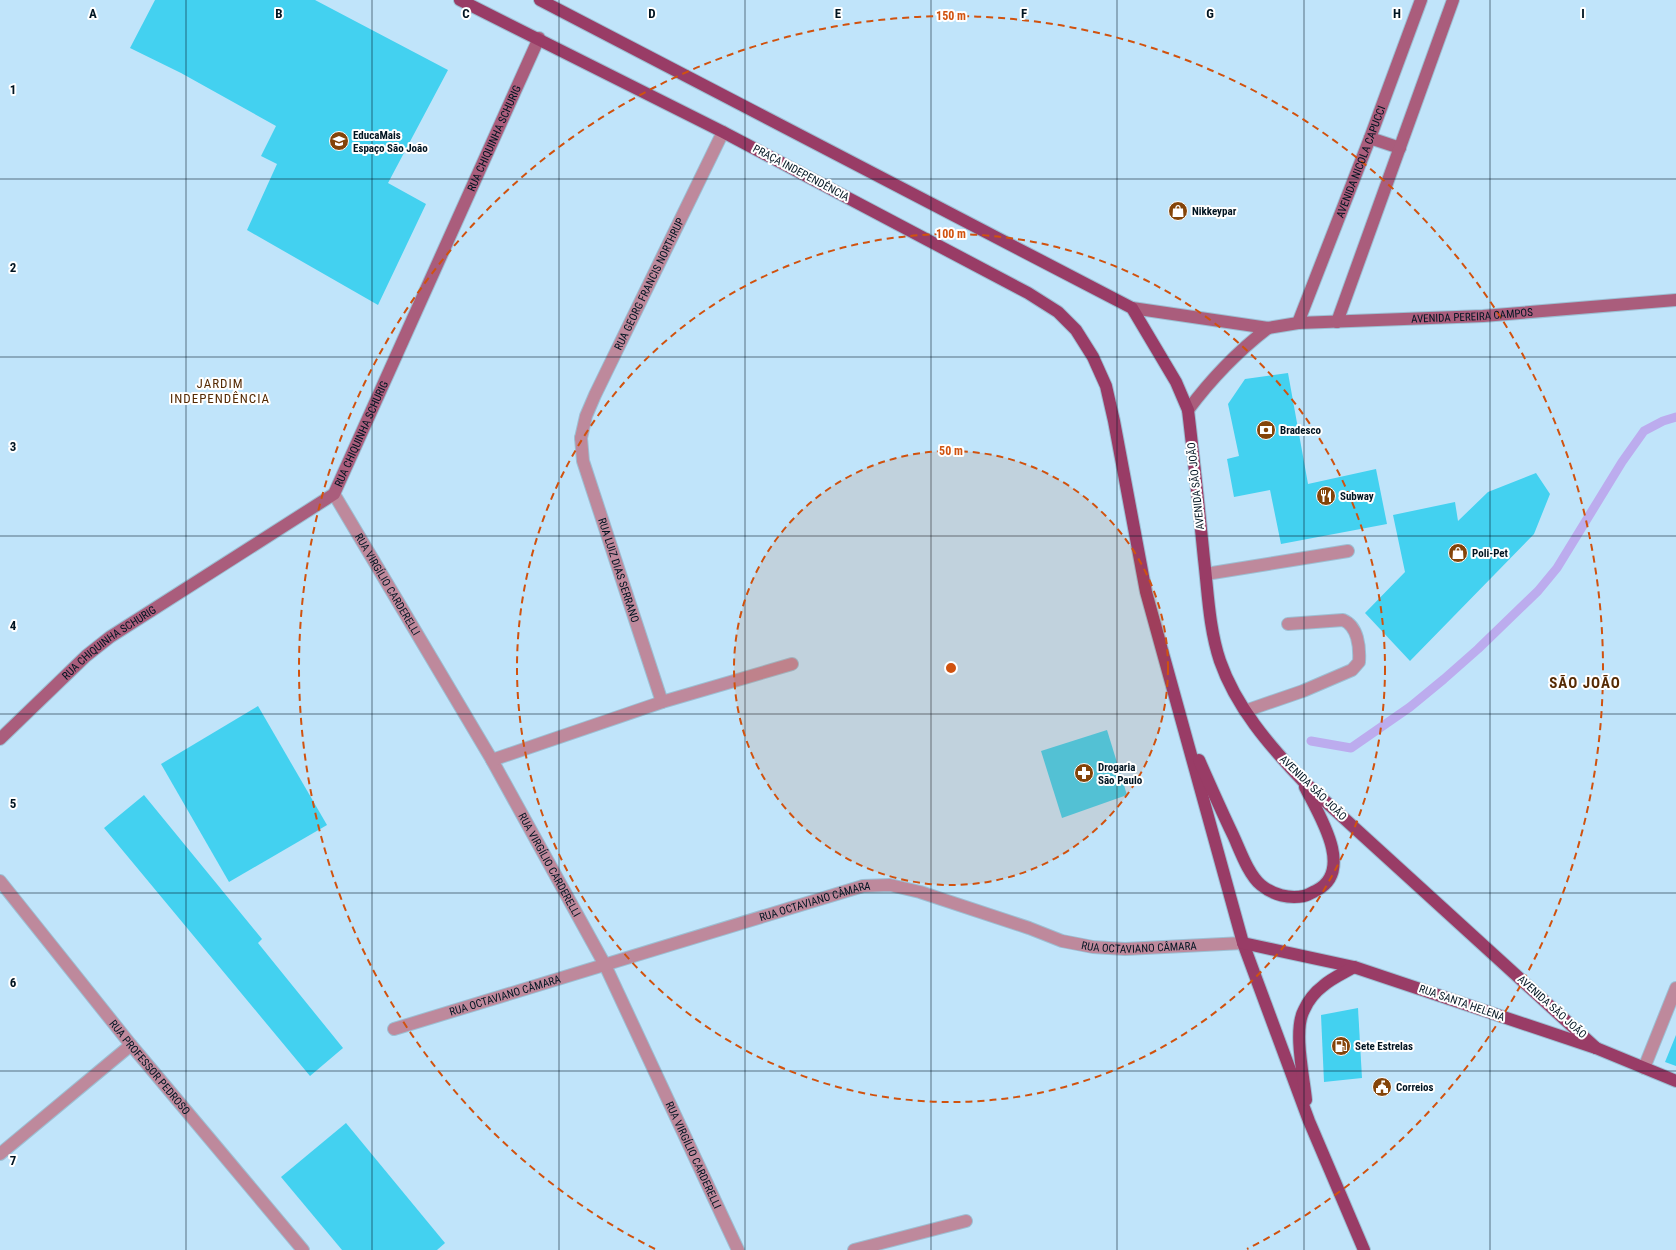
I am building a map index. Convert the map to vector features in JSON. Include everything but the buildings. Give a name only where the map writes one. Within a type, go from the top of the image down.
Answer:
[{"type":"main road","name":"PRAÇA INDEPENDÊNCIA","points":[[460,0],[539,38],[723,132],[1028,293],[1058,312],[1076,330],[1093,357],[1106,386],[1146,592],[1183,726]]},
{"type":"main road","points":[[540,0],[1132,308],[1268,328]]},
{"type":"main road","name":"AVENIDA NICOLA CAPUCCI","points":[[1298,323],[1370,138],[1421,0]]},
{"type":"main road","points":[[1337,322],[1453,0]]},
{"type":"main road","name":"RUA CHIQUINHA SCHURIG","points":[[0,739],[86,656],[110,637],[334,494],[539,38]]},
{"type":"main road","points":[[1370,138],[1400,148]]},
{"type":"main road","name":"AVENIDA PEREIRA CAMPOS","points":[[1268,328],[1298,323],[1483,316],[1676,300]]},
{"type":"main road","name":"AVENIDA SÃO JOÃO","points":[[1132,308],[1176,382],[1188,410],[1211,624],[1220,661],[1234,692],[1245,711],[1266,740],[1302,780],[1596,1048]]},
{"type":"main road","points":[[1188,410],[1203,390],[1234,356],[1268,328]]},
{"type":"main road","points":[[1183,726],[1247,866],[1260,884],[1272,892],[1288,897],[1305,896],[1323,887],[1333,874],[1335,858],[1326,831],[1302,780]]},
{"type":"main road","points":[[1183,726],[1243,943],[1309,1121],[1364,1250]]},
{"type":"main road","name":"RUA SANTA HELENA","points":[[1243,943],[1354,967],[1596,1048],[1676,1081]]},
{"type":"main road","points":[[1309,1121],[1300,1046],[1301,1016],[1303,1010],[1313,996],[1324,985],[1354,967]]},
{"type":"street","name":"RUA GEORG FRANCIS NORTHRUP","points":[[581,438],[586,416],[595,395],[723,132]]},
{"type":"street","name":"RUA LUIZ DIAS SERRANO","points":[[581,438],[585,468],[662,702]]},
{"type":"street","name":"RUA VIRGÍLIO CARDERELLI","points":[[334,494],[492,760],[605,965],[738,1250]]},
{"type":"street","points":[[1206,574],[1348,551]]},
{"type":"street","points":[[1245,711],[1303,691],[1352,670],[1359,662],[1360,651],[1353,627],[1348,622],[1342,620],[1288,624]]},
{"type":"street","points":[[492,760],[662,702],[792,664]]},
{"type":"street","name":"RUA PROFESSOR PEDROSO","points":[[0,881],[131,1045],[303,1250]]},
{"type":"street","name":"RUA OCTAVIANO CÂMARA","points":[[394,1029],[863,886],[890,885],[920,892],[1029,928],[1062,941],[1093,947],[1126,949],[1243,943]]},
{"type":"street","points":[[1644,1068],[1676,988]]},
{"type":"street","points":[[0,1154],[131,1045]]},
{"type":"street","points":[[854,1250],[966,1221]]},
{"type":"waterway","points":[[1311,741],[1351,748],[1410,707],[1478,649],[1538,591],[1557,568],[1622,462],[1644,431],[1663,421],[1676,417]]},
{"type":"place","name":"EducaMais Espaço São João","points":[[339,141]]},
{"type":"place","name":"Nikkeypar","points":[[1178,211]]},
{"type":"place","name":"Bradesco","points":[[1266,430]]},
{"type":"place","name":"Subway","points":[[1326,496]]},
{"type":"place","name":"Poli-Pet","points":[[1458,553]]},
{"type":"place","name":"Drogaria São Paulo","points":[[1084,773]]},
{"type":"place","name":"Sete Estrelas","points":[[1341,1046]]},
{"type":"place","name":"Correios","points":[[1382,1087]]},
{"type":"district","name":"JARDIM INDEPENDÊNCIA","points":[[220,390]]},
{"type":"district","name":"SÃO JOÃO","points":[[1585,683]]}]
